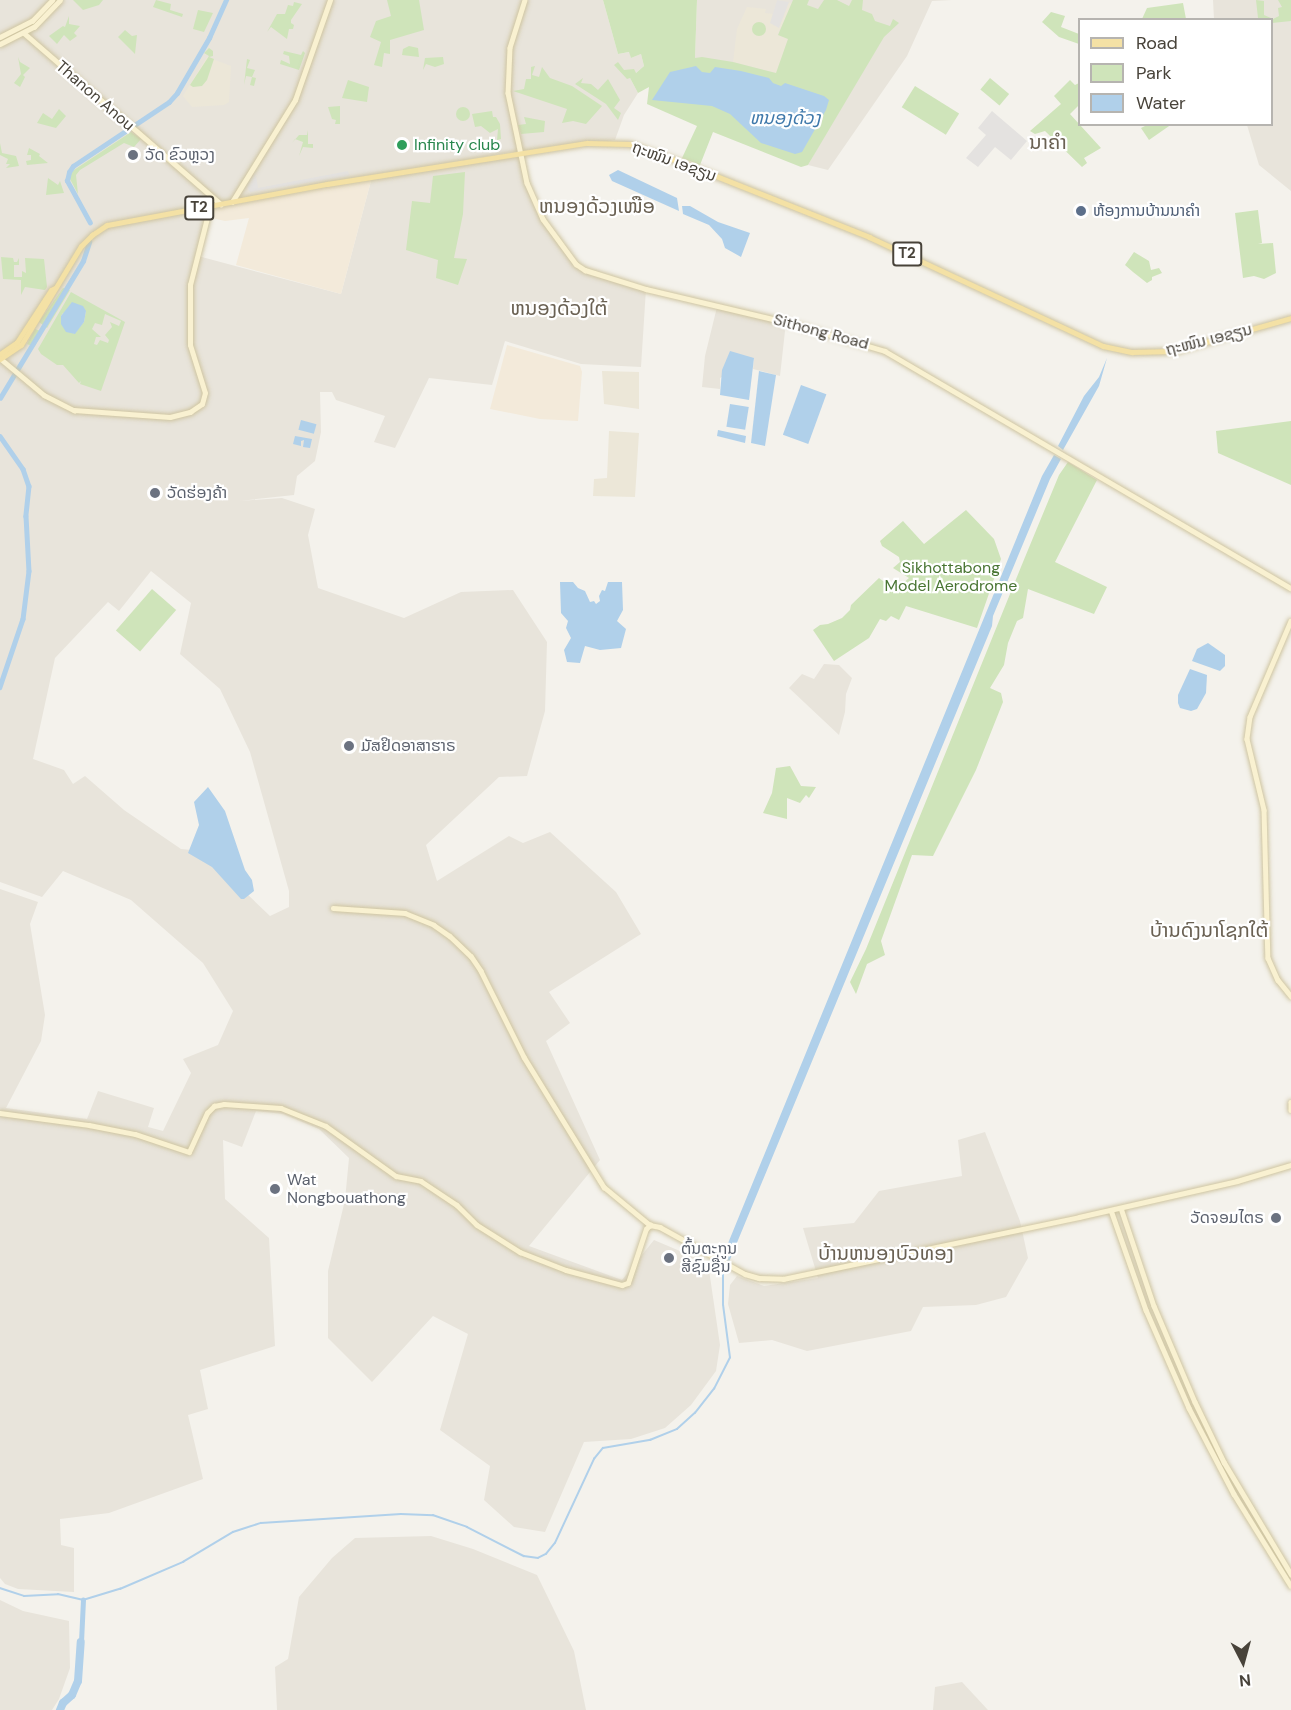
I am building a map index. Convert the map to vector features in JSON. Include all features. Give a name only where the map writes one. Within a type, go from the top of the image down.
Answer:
[{"type":"main road","name":"ຖະໜົນ ເອຊຽນ","points":[[0,359],[21,345],[81,246],[99,230],[122,222],[232,202],[520,152],[587,143],[623,143],[652,151],[869,237],[1093,341],[1118,350],[1174,351],[1291,318]]},
{"type":"main road","name":"ຖະໜົນ ເອຊຽນ","points":[[0,354],[16,342],[51,290],[55,288]]},
{"type":"street","points":[[0,37],[32,21],[52,0]]},
{"type":"street","points":[[0,44],[24,33],[43,20],[60,0]]},
{"type":"street","points":[[232,202],[295,100],[330,0]]},
{"type":"street","name":"Sithong Road","points":[[525,0],[510,48],[508,93],[527,183],[543,219],[576,264],[585,270],[646,289],[786,322],[877,347],[1053,447],[1291,588]]},
{"type":"street","name":"Thanon Anou","points":[[24,33],[221,204]]},
{"type":"street","points":[[0,359],[44,395],[78,411],[170,417],[190,412],[202,404],[205,393],[190,345],[190,285],[210,206]]},
{"type":"street","points":[[1291,621],[1250,717],[1247,739],[1264,810],[1268,958],[1278,980],[1291,996]]},
{"type":"street","points":[[333,908],[396,911],[411,915],[440,929],[464,949],[481,971],[524,1057],[596,1176],[612,1195],[650,1225],[660,1227],[745,1274],[759,1278],[783,1279],[1112,1210],[1237,1181],[1291,1165]]},
{"type":"street","points":[[1291,1102],[1291,1110]]},
{"type":"street","points":[[0,1113],[89,1125],[135,1134],[189,1152],[207,1113],[213,1106],[224,1104],[280,1108],[326,1126],[396,1176],[421,1182],[456,1205],[477,1225],[520,1252],[566,1270],[622,1285],[628,1283],[646,1229],[650,1225]]},
{"type":"street","points":[[1121,1208],[1154,1306],[1195,1402],[1224,1462],[1291,1574]]},
{"type":"street","points":[[1112,1210],[1146,1310],[1189,1408],[1234,1494],[1291,1586]]},
{"type":"shaded area","points":[[0,0],[603,0],[618,54],[630,52],[631,58],[641,54],[644,66],[630,78],[638,93],[624,115],[615,140],[510,152],[394,172],[520,152],[527,183],[543,219],[565,250],[585,270],[646,289],[641,367],[581,364],[505,341],[492,385],[429,378],[395,448],[374,442],[385,416],[336,400],[332,392],[320,392],[321,432],[315,461],[297,476],[294,495],[239,501],[282,498],[315,509],[308,535],[318,588],[404,618],[461,592],[513,590],[547,642],[545,711],[527,776],[499,777],[426,845],[437,881],[509,836],[523,843],[550,832],[616,892],[641,934],[549,992],[570,1023],[546,1041],[600,1160],[529,1246],[622,1280],[654,1240],[708,1263],[720,1345],[716,1371],[691,1405],[665,1428],[631,1439],[584,1442],[545,1532],[514,1527],[484,1500],[490,1466],[440,1430],[468,1334],[433,1316],[372,1382],[328,1338],[328,1271],[345,1200],[349,1158],[319,1129],[283,1114],[256,1111],[242,1147],[223,1140],[225,1199],[269,1238],[275,1346],[200,1370],[208,1409],[188,1415],[203,1479],[109,1513],[60,1519],[61,1545],[74,1548],[74,1592],[18,1589],[5,1584],[0,1578],[0,889],[38,902],[30,924],[45,1015],[41,1041],[6,1108],[87,1119],[98,1091],[154,1108],[148,1127],[163,1131],[191,1073],[183,1059],[218,1045],[233,1011],[203,963],[131,900],[63,871],[42,897],[0,882]],"holes":[[[372,177],[341,294],[198,256],[210,206]],[[151,571],[191,603],[180,654],[220,689],[250,752],[289,891],[289,907],[270,916],[202,851],[181,849],[124,810],[85,776],[73,784],[64,770],[33,759],[55,658],[108,602],[119,611]]]},
{"type":"shaded area","points":[[697,0],[952,0],[932,1],[907,56],[828,170],[808,165],[839,110],[695,58]]},
{"type":"shaded area","points":[[777,0],[792,3],[778,34],[788,39],[777,73],[733,62],[737,29],[747,7],[766,9],[765,13],[773,14]]},
{"type":"shaded area","points":[[777,0],[789,2],[779,28],[770,23]]},
{"type":"shaded area","points":[[1213,0],[1291,0],[1291,191],[1259,165],[1247,126],[1273,126],[1273,18],[1214,18]]},
{"type":"shaded area","points":[[207,57],[231,66],[229,102],[224,105],[192,107],[183,96]]},
{"type":"shaded area","points":[[992,111],[1027,141],[1011,160],[995,147],[978,167],[966,158],[986,135],[978,128]]},
{"type":"shaded area","points":[[255,170],[258,188],[348,171],[350,176],[250,192],[246,185]]},
{"type":"shaded area","points":[[372,177],[341,294],[236,265],[249,218],[225,221],[207,217],[210,206]]},
{"type":"shaded area","points":[[717,307],[786,322],[780,376],[753,369],[754,358],[720,378],[720,389],[702,387],[705,356]]},
{"type":"shaded area","points":[[507,345],[580,366],[582,372],[578,421],[540,419],[490,409]]},
{"type":"shaded area","points":[[602,371],[639,372],[639,409],[604,404]]},
{"type":"shaded area","points":[[609,431],[639,433],[635,497],[593,496],[594,479],[607,478]]},
{"type":"shaded area","points":[[824,664],[839,665],[852,678],[846,694],[845,712],[839,735],[789,688],[802,674],[814,679]]},
{"type":"shaded area","points":[[985,1132],[1020,1221],[1028,1258],[1006,1297],[976,1305],[923,1307],[911,1331],[807,1351],[772,1340],[739,1343],[728,1304],[730,1285],[737,1276],[764,1286],[818,1278],[803,1228],[854,1223],[879,1191],[962,1176],[958,1140]]},
{"type":"shaded area","points":[[431,1536],[473,1549],[537,1575],[574,1651],[586,1710],[277,1710],[275,1667],[288,1659],[299,1597],[332,1558],[355,1538]]},
{"type":"shaded area","points":[[0,1600],[23,1611],[69,1621],[70,1668],[59,1699],[52,1710],[0,1710]]},
{"type":"shaded area","points":[[962,1682],[988,1710],[933,1710],[935,1687]]},
{"type":"green space","points":[[73,0],[103,0],[99,5],[83,10]]},
{"type":"green space","points":[[156,0],[171,4],[170,10],[183,14],[182,17],[153,7]]},
{"type":"green space","points":[[387,0],[419,0],[424,30],[390,40],[390,54],[384,53],[382,67],[374,65],[381,42],[370,37],[376,21],[391,16]]},
{"type":"green space","points":[[603,0],[697,0],[695,58],[733,62],[776,73],[788,39],[778,35],[793,0],[809,0],[807,5],[818,9],[824,0],[837,0],[849,6],[852,0],[863,0],[862,10],[872,14],[875,21],[890,26],[893,19],[899,23],[884,37],[808,165],[801,167],[713,132],[700,165],[682,158],[697,126],[647,104],[649,87],[638,93],[630,78],[627,79],[614,65],[618,62],[624,70],[634,69],[636,73],[644,66],[641,54],[631,58],[629,52],[618,54]]},
{"type":"green space","points":[[1256,0],[1264,1],[1264,15],[1271,18],[1258,18]]},
{"type":"green space","points":[[1278,0],[1291,0],[1291,21],[1273,23],[1273,19],[1279,16],[1278,8],[1282,7]]},
{"type":"green space","points":[[294,2],[302,4],[291,20],[294,25],[293,29],[289,29],[287,39],[271,27],[267,32],[277,14],[285,14],[288,5],[293,6]]},
{"type":"green space","points":[[1183,3],[1186,18],[1142,18],[1147,8]]},
{"type":"green space","points":[[198,10],[213,13],[204,32],[193,29]]},
{"type":"green space","points":[[1051,12],[1065,16],[1061,27],[1078,34],[1078,44],[1059,37],[1042,22]]},
{"type":"green space","points":[[69,16],[69,24],[80,26],[74,33],[77,36],[70,41],[64,35],[57,44],[49,36],[63,26],[65,27]]},
{"type":"green space","points":[[756,22],[762,22],[766,29],[762,36],[756,36],[752,32],[752,26]]},
{"type":"green space","points":[[125,30],[132,36],[137,35],[135,54],[118,37]]},
{"type":"green space","points":[[409,46],[418,48],[419,57],[402,55],[403,49]]},
{"type":"green space","points":[[209,48],[213,51],[213,56],[209,57],[214,59],[207,80],[202,86],[193,87],[190,85],[209,56],[204,53]]},
{"type":"green space","points":[[284,51],[301,55],[303,51],[305,53],[299,70],[280,64],[281,60],[290,64],[289,56],[283,54]]},
{"type":"green space","points":[[18,57],[20,62],[30,68],[23,75],[25,77],[20,87],[14,83],[21,74]]},
{"type":"green space","points":[[443,57],[444,64],[435,67],[426,64],[423,70],[425,58]]},
{"type":"green space","points":[[247,59],[250,60],[247,68],[255,70],[252,77],[246,76],[244,85]]},
{"type":"green space","points":[[535,66],[532,75],[539,77],[542,67],[550,78],[572,86],[602,106],[586,124],[573,121],[562,123],[567,109],[513,91],[524,89],[526,79],[531,79],[531,67]]},
{"type":"green space","points":[[252,77],[256,78],[254,86],[250,85]]},
{"type":"green space","points":[[583,78],[581,83],[591,84],[598,90],[608,79],[620,100],[614,108],[621,113],[618,120],[606,104],[575,84]]},
{"type":"green space","points":[[990,78],[1009,94],[1000,106],[980,89]]},
{"type":"green space","points":[[348,80],[369,87],[367,102],[342,98]]},
{"type":"green space","points":[[1070,80],[1075,85],[1078,84],[1078,106],[1070,114],[1078,126],[1081,126],[1101,148],[1084,158],[1087,163],[1082,167],[1045,131],[1035,134],[1030,131],[1061,104],[1054,96]]},
{"type":"green space","points":[[915,86],[959,114],[946,135],[902,107]]},
{"type":"green space","points":[[340,106],[340,124],[335,124],[336,120],[332,119],[328,107]]},
{"type":"green space","points":[[463,107],[468,109],[470,114],[468,119],[463,121],[458,119],[456,114],[458,109]]},
{"type":"green space","points":[[59,109],[66,116],[56,128],[37,123],[43,113],[52,119]]},
{"type":"green space","points":[[492,111],[493,117],[496,117],[500,124],[501,139],[497,140],[498,129],[490,133],[481,126],[475,127],[472,114]]},
{"type":"green space","points":[[524,117],[545,121],[544,132],[521,134],[518,125],[526,124]]},
{"type":"green space","points":[[1145,126],[1169,126],[1149,140],[1141,128]]},
{"type":"green space","points":[[308,130],[308,144],[313,144],[313,148],[303,147],[299,156],[303,142],[295,139],[299,135],[307,135]]},
{"type":"green space","points":[[131,132],[141,139],[134,147],[124,143],[80,170],[76,175],[78,194],[70,179],[71,172]]},
{"type":"green space","points":[[0,143],[2,153],[16,156],[19,166],[6,168],[10,164],[6,164],[8,159],[0,155]]},
{"type":"green space","points":[[29,148],[40,154],[39,156],[48,163],[27,165],[26,161],[31,160],[31,155],[27,155]]},
{"type":"green space","points":[[465,172],[463,214],[454,258],[467,259],[458,285],[436,278],[438,260],[406,250],[412,201],[430,203],[433,176]]},
{"type":"green space","points":[[48,178],[58,185],[60,181],[64,193],[46,195]]},
{"type":"green space","points":[[1258,210],[1262,243],[1258,244],[1273,243],[1276,273],[1264,279],[1254,276],[1243,278],[1235,213]]},
{"type":"green space","points":[[1134,252],[1149,261],[1151,270],[1159,268],[1162,273],[1152,277],[1152,280],[1147,283],[1125,265]]},
{"type":"green space","points":[[1,257],[13,258],[14,262],[17,262],[19,258],[19,265],[14,265],[14,277],[22,277],[22,271],[26,273],[25,258],[44,259],[47,287],[45,290],[25,287],[21,295],[21,280],[3,279]]},
{"type":"green space","points":[[63,288],[70,290],[47,328],[39,322]]},
{"type":"green space","points":[[71,292],[125,322],[101,391],[80,384],[81,381],[79,383],[63,365],[57,365],[41,354],[38,349]],"holes":[[[86,311],[84,322],[74,334],[61,316],[63,313]],[[105,314],[121,321],[119,326],[110,322],[112,327],[105,335],[109,340],[108,343],[100,340],[97,345],[94,344],[96,337],[101,337],[92,329],[95,323],[102,325]]]},
{"type":"green space","points":[[35,329],[43,332],[34,347],[27,344]]},
{"type":"green space","points":[[1291,421],[1291,485],[1218,453],[1216,431]]},
{"type":"green space","points":[[1068,462],[1097,480],[1055,562],[1107,587],[1094,614],[1028,589],[1023,618],[1017,621],[1008,643],[1004,665],[990,688],[1001,693],[1003,702],[976,770],[933,856],[912,855],[881,941],[885,955],[867,964],[856,994],[850,982],[866,949],[1059,475]]},
{"type":"green space","name":"Sikhottabong Model Aerodrome","points":[[966,510],[994,539],[1001,559],[977,628],[906,606],[899,620],[891,616],[886,621],[880,619],[869,638],[834,661],[813,630],[820,625],[842,618],[850,610],[851,605],[879,578],[895,590],[909,578],[893,568],[900,562],[899,557],[882,546],[880,541],[903,521],[924,544]]},
{"type":"green space","points":[[152,589],[176,610],[140,652],[116,631]]},
{"type":"green space","points":[[790,766],[801,786],[816,787],[809,798],[806,795],[800,803],[787,798],[787,819],[763,813],[772,793],[776,768]]},
{"type":"water","name":"ຫນອງດ້ວງ","points":[[696,66],[702,72],[710,73],[715,67],[769,78],[773,83],[781,86],[785,83],[824,96],[829,100],[826,110],[802,152],[795,154],[761,143],[730,114],[712,106],[652,100],[670,72]]},
{"type":"water","points":[[618,170],[677,198],[679,211],[612,181],[609,175]]},
{"type":"water","points":[[682,206],[690,206],[718,222],[750,233],[741,257],[725,248],[722,239],[709,225],[683,214]]},
{"type":"water","points":[[72,302],[83,306],[86,311],[84,322],[75,334],[66,332],[61,324],[61,316]]},
{"type":"water","points":[[730,351],[754,358],[749,400],[720,395],[722,370]]},
{"type":"water","points":[[1107,358],[1099,386],[1063,450],[1058,446],[1084,396],[1099,377]]},
{"type":"water","points":[[759,371],[776,375],[765,446],[751,443]]},
{"type":"water","points":[[801,385],[826,394],[808,444],[783,435]]},
{"type":"water","points":[[730,404],[749,407],[745,430],[726,427]]},
{"type":"water","points":[[301,420],[316,424],[314,434],[298,430]]},
{"type":"water","points":[[718,430],[746,436],[745,443],[717,436]]},
{"type":"water","points":[[295,436],[312,439],[310,448],[303,447],[304,440],[301,441],[301,446],[293,444]]},
{"type":"water","points":[[1054,455],[1061,459],[1050,479],[993,616],[992,626],[729,1262],[722,1258],[1042,476]]},
{"type":"water","points":[[560,582],[573,582],[585,591],[590,602],[594,601],[596,604],[600,601],[599,596],[602,590],[605,591],[608,582],[622,582],[623,610],[617,621],[626,629],[621,648],[600,650],[585,646],[580,663],[567,662],[564,650],[571,638],[566,628],[568,621],[561,613]]},
{"type":"water","points":[[1208,643],[1225,655],[1225,666],[1220,671],[1192,661],[1197,649]]},
{"type":"water","points":[[1190,669],[1207,675],[1206,693],[1197,709],[1191,711],[1180,708],[1178,703],[1178,695]]},
{"type":"water","points":[[208,787],[225,811],[245,870],[252,880],[254,891],[244,899],[241,899],[212,867],[188,853],[199,825],[194,802]]},
{"type":"waterway","points":[[90,223],[67,181],[69,172],[73,166],[169,102],[177,93],[209,38],[226,0]]},
{"type":"waterway","points":[[0,398],[83,261],[89,242]]},
{"type":"waterway","points":[[0,436],[23,469],[29,486],[26,516],[29,571],[23,619],[0,687]]},
{"type":"waterway","points":[[0,1588],[24,1596],[58,1594],[83,1600],[120,1589],[183,1562],[233,1532],[261,1523],[401,1514],[433,1515],[467,1527],[524,1556],[538,1558],[546,1554],[555,1543],[594,1459],[603,1448],[650,1440],[677,1429],[695,1413],[714,1389],[730,1358],[723,1305],[723,1271]]},
{"type":"waterway","points":[[81,1642],[83,1600]]},
{"type":"waterway","points":[[60,1710],[63,1703],[72,1695],[78,1681],[81,1642]]},
{"type":"place","name":"Infinity club","points":[[402,145]]},
{"type":"place","name":"ວັດ ຂົວຫຼວງ","points":[[133,155]]},
{"type":"place","name":"ຫ້ອງການບ້ານນາຄໍາ","points":[[1081,211]]},
{"type":"place","name":"ວັດຮ່ອງຄ້າ","points":[[155,493]]},
{"type":"place","name":"ມັສຢິດອາສາຮາຣ","points":[[349,746]]},
{"type":"place","name":"Wat Nongbouathong","points":[[275,1189]]},
{"type":"place","name":"ວັດຈອມໄຕຣ","points":[[1276,1218]]},
{"type":"place","name":"ຕົ້ນຕະກູນ ສີຊົມຊື່ນ","points":[[669,1258]]},
{"type":"district","name":"ນາຄຳ","points":[[1048,142]]},
{"type":"district","name":"ຫນອງດ້ວງເໜືອ","points":[[597,206]]},
{"type":"district","name":"ຫນອງດ້ວງໃຕ້","points":[[559,308]]},
{"type":"district","name":"ບ້ານດົງນາໂຊກໃຕ້","points":[[1209,930]]},
{"type":"district","name":"ບ້ານຫນອງບົວທອງ","points":[[886,1253]]}]
